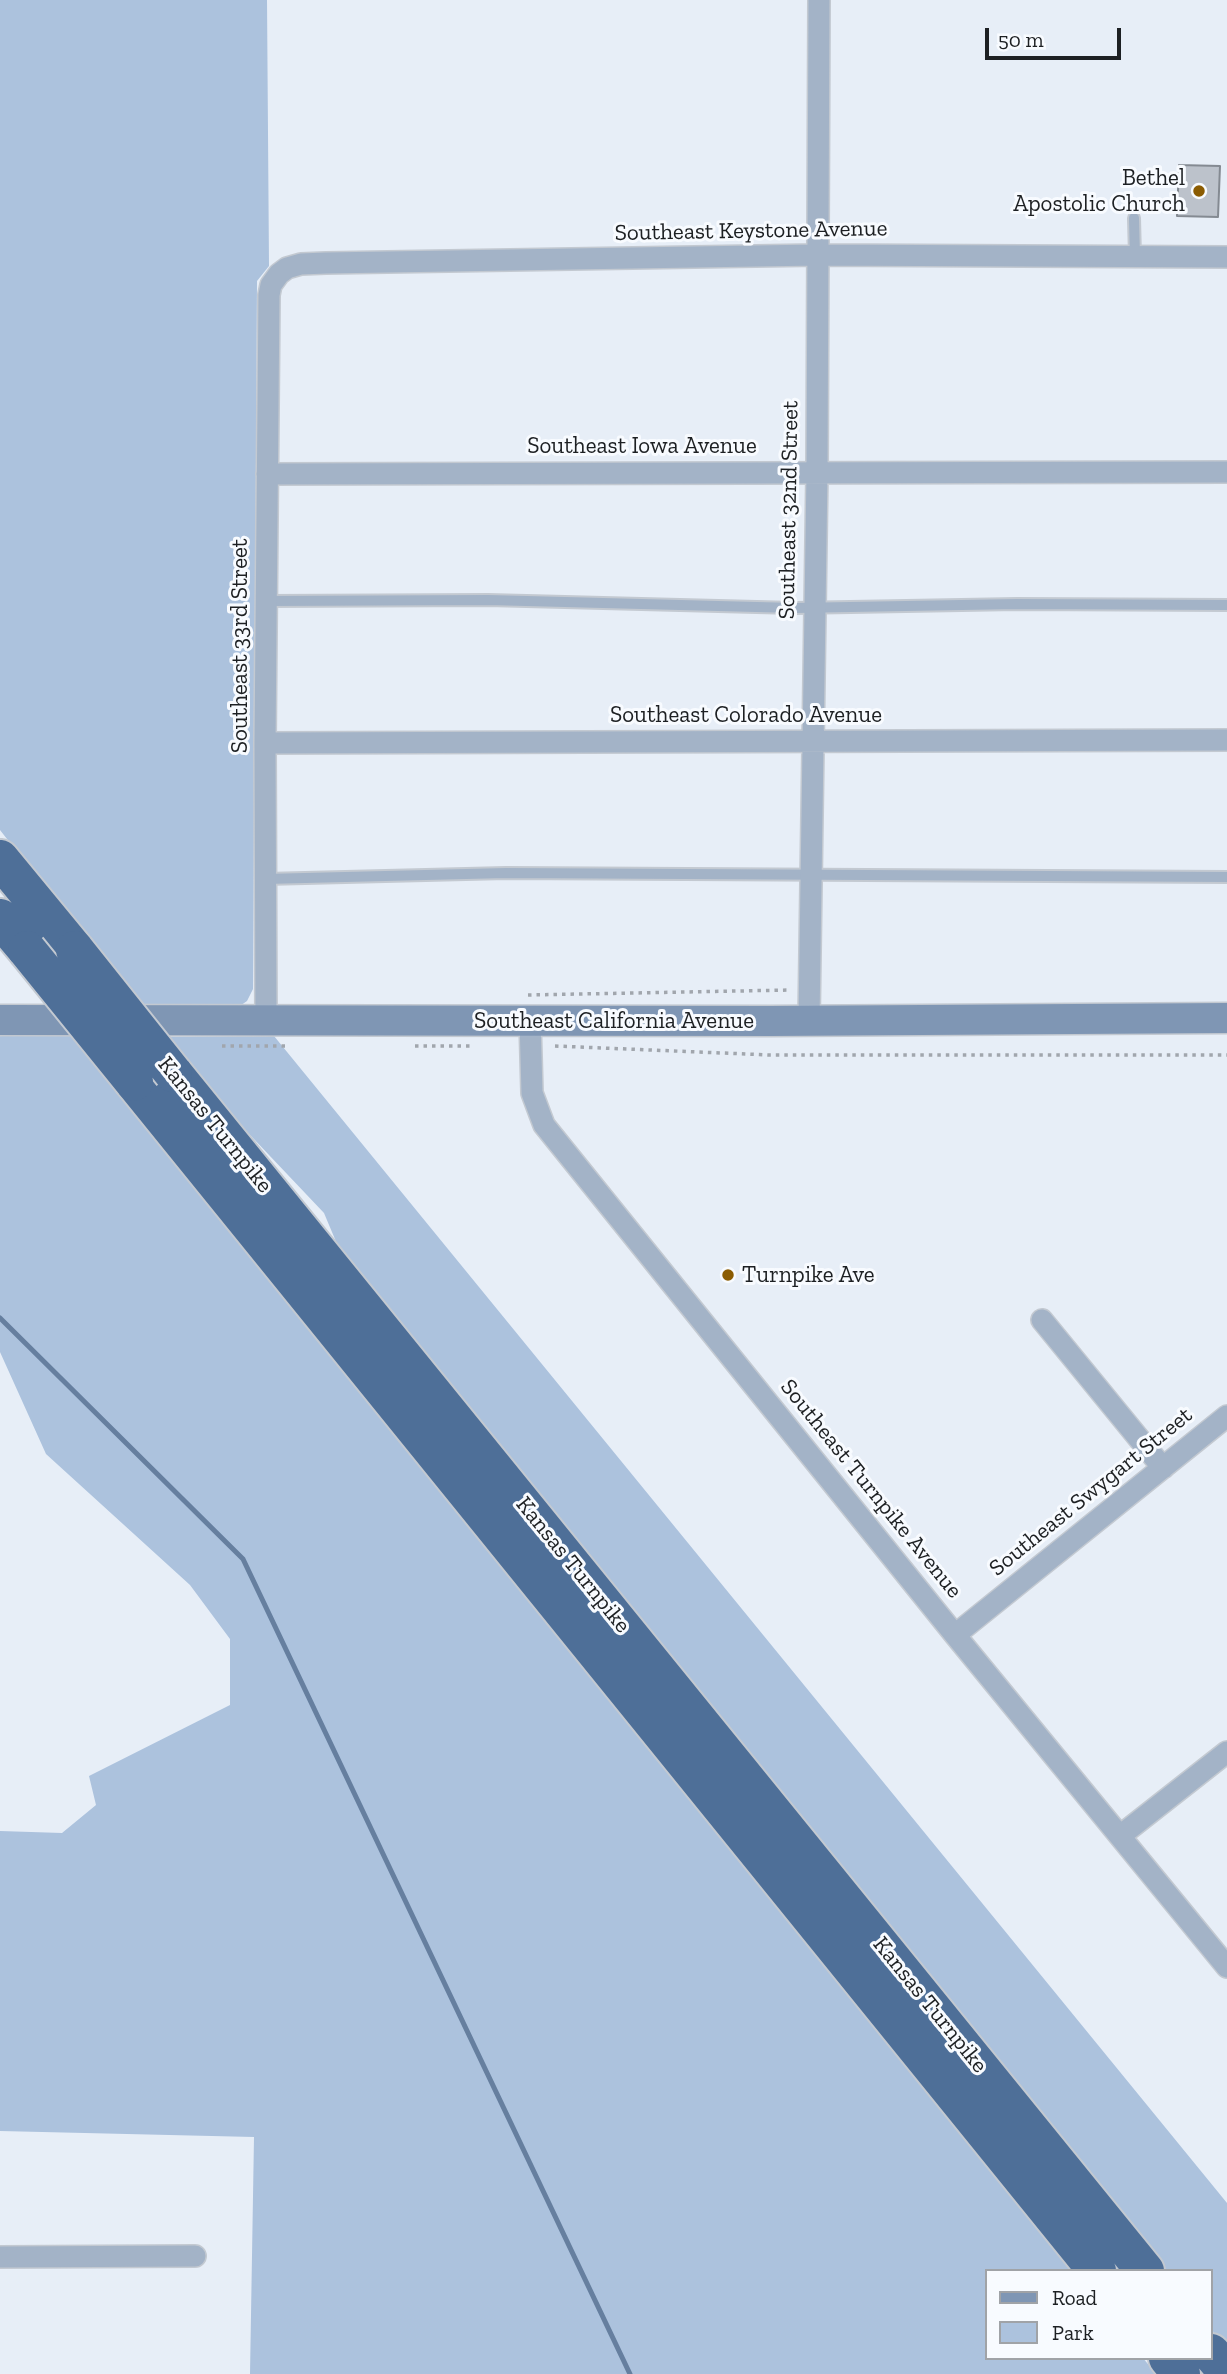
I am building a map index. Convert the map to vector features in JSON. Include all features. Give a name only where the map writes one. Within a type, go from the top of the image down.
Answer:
[{"type":"highway","name":"Kansas Turnpike","points":[[0,859],[1143,2269]]},
{"type":"highway","name":"Kansas Turnpike","points":[[0,918],[1095,2269]]},
{"type":"highway","points":[[1213,2355],[1227,2372]]},
{"type":"highway","points":[[1170,2360],[1181,2374]]},
{"type":"main road","name":"Southeast California Avenue","points":[[0,1020],[266,1021],[530,1033],[809,1020],[1227,1018]]},
{"type":"street","name":"Southeast 32nd Street","points":[[809,1020],[817,472],[819,0]]},
{"type":"street","name":"Southeast Keystone Avenue","points":[[279,274],[300,264],[817,255],[1227,257]]},
{"type":"street","name":"Southeast 33rd Street","points":[[266,1021],[265,743],[269,295],[271,285],[279,274]]},
{"type":"street","name":"Southeast Iowa Avenue","points":[[267,474],[1227,472]]},
{"type":"street","name":"Southeast Colorado Avenue","points":[[265,743],[1227,740]]},
{"type":"street","name":"Southeast Turnpike Avenue","points":[[530,1033],[532,1093],[544,1125],[1227,1967]]},
{"type":"street","points":[[1042,1320],[1163,1468]]},
{"type":"street","name":"Southeast Swygart Street","points":[[955,1635],[1227,1416]]},
{"type":"street","points":[[1120,1836],[1227,1752]]},
{"type":"street","points":[[0,2257],[195,2256]]},
{"type":"lane","points":[[1134,218],[1135,257]]},
{"type":"lane","points":[[266,601],[488,600],[815,607],[1227,605]]},
{"type":"lane","points":[[265,879],[506,873],[1227,877]]},
{"type":"path","points":[[530,1033],[770,1055],[1227,1055]]},
{"type":"path","points":[[213,1045],[287,1046]]},
{"type":"path","points":[[414,1046],[478,1046]]},
{"type":"green space","points":[[0,0],[267,0],[269,266],[257,281],[253,989],[247,1001],[237,1008],[139,1008],[0,830]]},
{"type":"green space","points":[[71,1031],[248,1255],[1070,2269],[986,2269],[986,2360],[1145,2360],[1156,2374],[250,2374],[254,2137],[0,2131],[0,1831],[62,1833],[96,1805],[89,1776],[230,1705],[230,1639],[190,1585],[46,1454],[0,1352],[0,1032]]},
{"type":"green space","points":[[274,1036],[1227,2203],[1227,2349],[1213,2332],[1213,2269],[1162,2269],[337,1244],[324,1213],[196,1078],[163,1037]]},
{"type":"building","name":"Bethel Apostolic Church","points":[[1179,165],[1220,166],[1218,217],[1177,216]]},
{"type":"waterway","points":[[0,1318],[243,1559],[630,2374]]},
{"type":"place","name":"Bethel Apostolic Church","points":[[1199,191]]},
{"type":"place","name":"Turnpike Ave","points":[[728,1275]]}]
